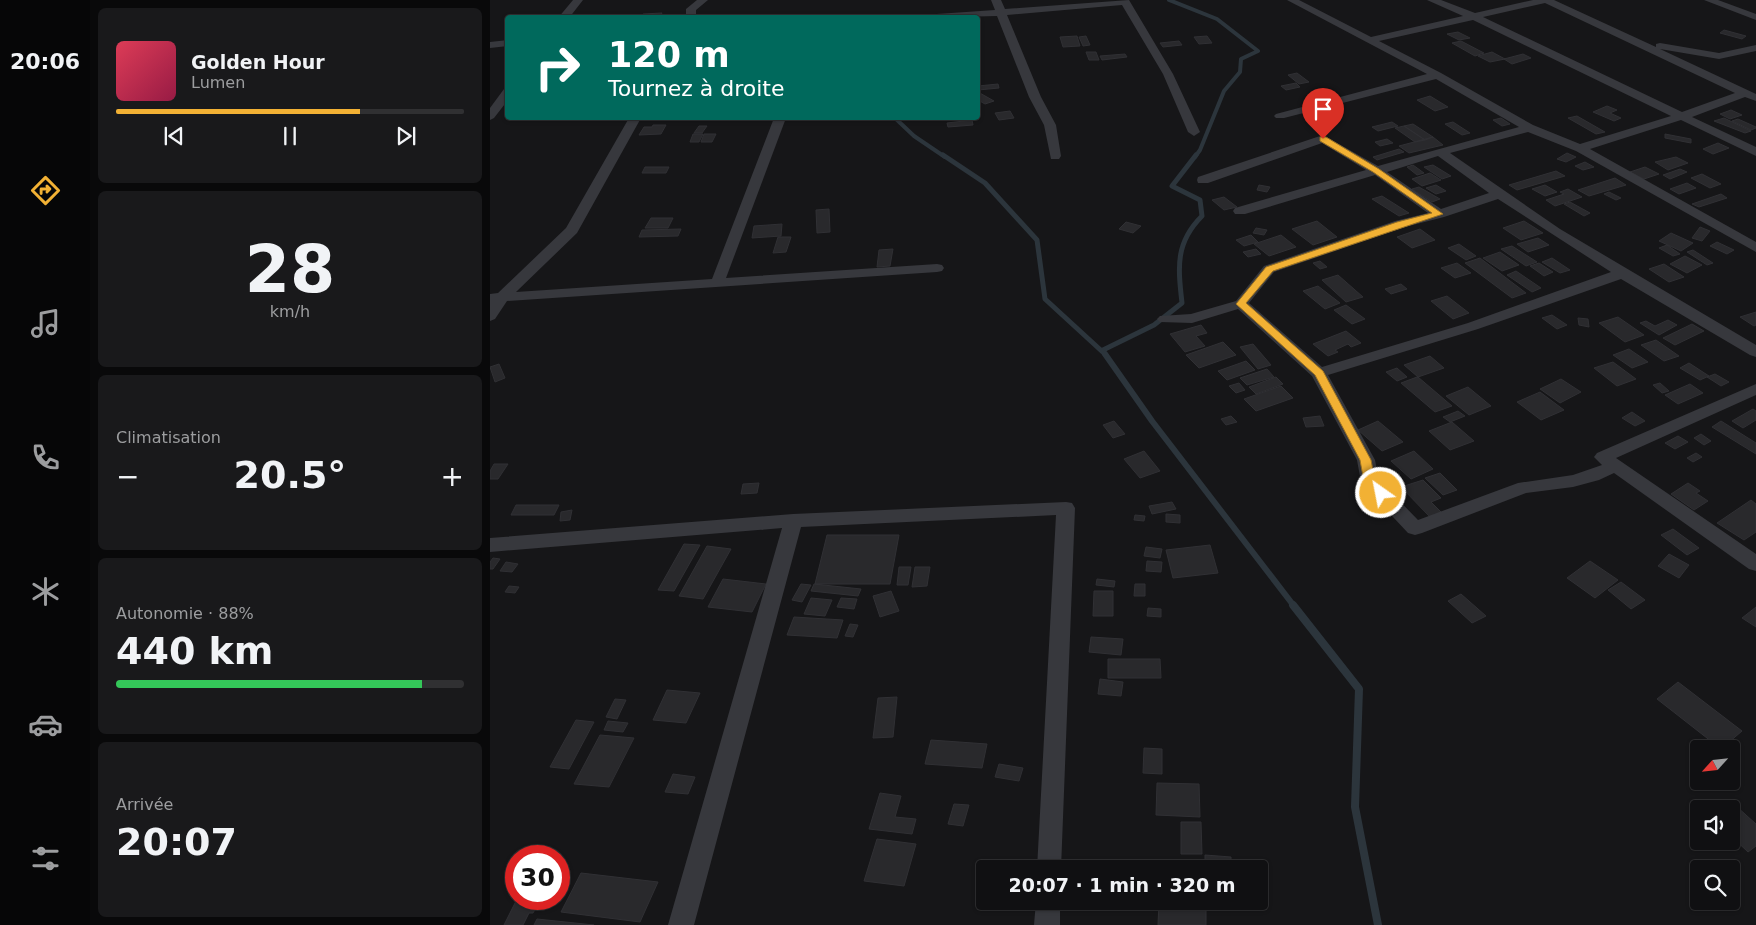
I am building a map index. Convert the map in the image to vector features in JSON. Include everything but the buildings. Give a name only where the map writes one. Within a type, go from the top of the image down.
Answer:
[{"type":"street","points":[[566,15],[578,0]]},
{"type":"street","points":[[691,15],[691,9],[703,0]]},
{"type":"street","points":[[996,0],[1035,97],[1050,125],[1054,156]]},
{"type":"street","points":[[1292,0],[1437,75],[1529,128],[1580,148],[1756,248]]},
{"type":"street","points":[[1432,0],[1473,16],[1756,152]]},
{"type":"street","points":[[1370,40],[1546,0],[1635,41],[1742,94],[1756,98]]},
{"type":"street","points":[[1709,0],[1756,17]]},
{"type":"street","points":[[970,15],[1125,1],[1168,74],[1194,132]]},
{"type":"street","points":[[1635,41],[1720,56],[1756,48]]},
{"type":"street","points":[[490,45],[505,43]]},
{"type":"street","points":[[1280,116],[1437,75]]},
{"type":"street","points":[[1580,148],[1683,116],[1742,94]]},
{"type":"street","points":[[490,115],[505,95]]},
{"type":"street","points":[[490,115],[505,114]]},
{"type":"street","points":[[490,316],[496,297],[572,230],[634,120]]},
{"type":"street","points":[[718,281],[779,120]]},
{"type":"street","points":[[1240,211],[1376,170],[1529,128]]},
{"type":"street","points":[[1203,180],[1323,139],[1376,170],[1439,214]]},
{"type":"street","points":[[1440,152],[1497,195],[1620,274],[1756,352]]},
{"type":"street","points":[[1165,319],[1192,318],[1241,304],[1269,269],[1400,224],[1439,214],[1497,195]]},
{"type":"street","points":[[496,297],[937,268]]},
{"type":"street","points":[[1319,374],[1473,326],[1620,274]]},
{"type":"street","points":[[1241,304],[1319,374],[1366,460],[1370,482],[1416,528],[1524,487],[1573,481],[1593,476],[1615,466]]},
{"type":"street","points":[[1755,391],[1603,457],[1756,564]]},
{"type":"street","points":[[490,545],[793,521],[1066,508],[1049,860]]},
{"type":"street","points":[[681,925],[793,521]]},
{"type":"street","points":[[1047,925],[1048,910]]},
{"type":"waterway","points":[[1169,0],[1217,19],[1258,51],[1241,59],[1240,72],[1224,91],[1200,150],[1195,157]]},
{"type":"waterway","points":[[897,120],[914,136],[945,157]]},
{"type":"waterway","points":[[943,155],[985,183],[1037,240],[1045,299],[1105,354]]},
{"type":"waterway","points":[[1103,350],[1154,325],[1182,303],[1180,256],[1187,236],[1202,216],[1200,200],[1172,186],[1196,155]]},
{"type":"waterway","points":[[1105,354],[1152,421],[1294,606]]},
{"type":"waterway","points":[[1293,605],[1359,689],[1355,807],[1378,925]]},
{"type":"route","points":[[1323,139],[1376,170],[1439,214],[1400,224],[1269,269],[1241,304],[1319,374],[1366,460],[1370,482],[1381,493]]}]
